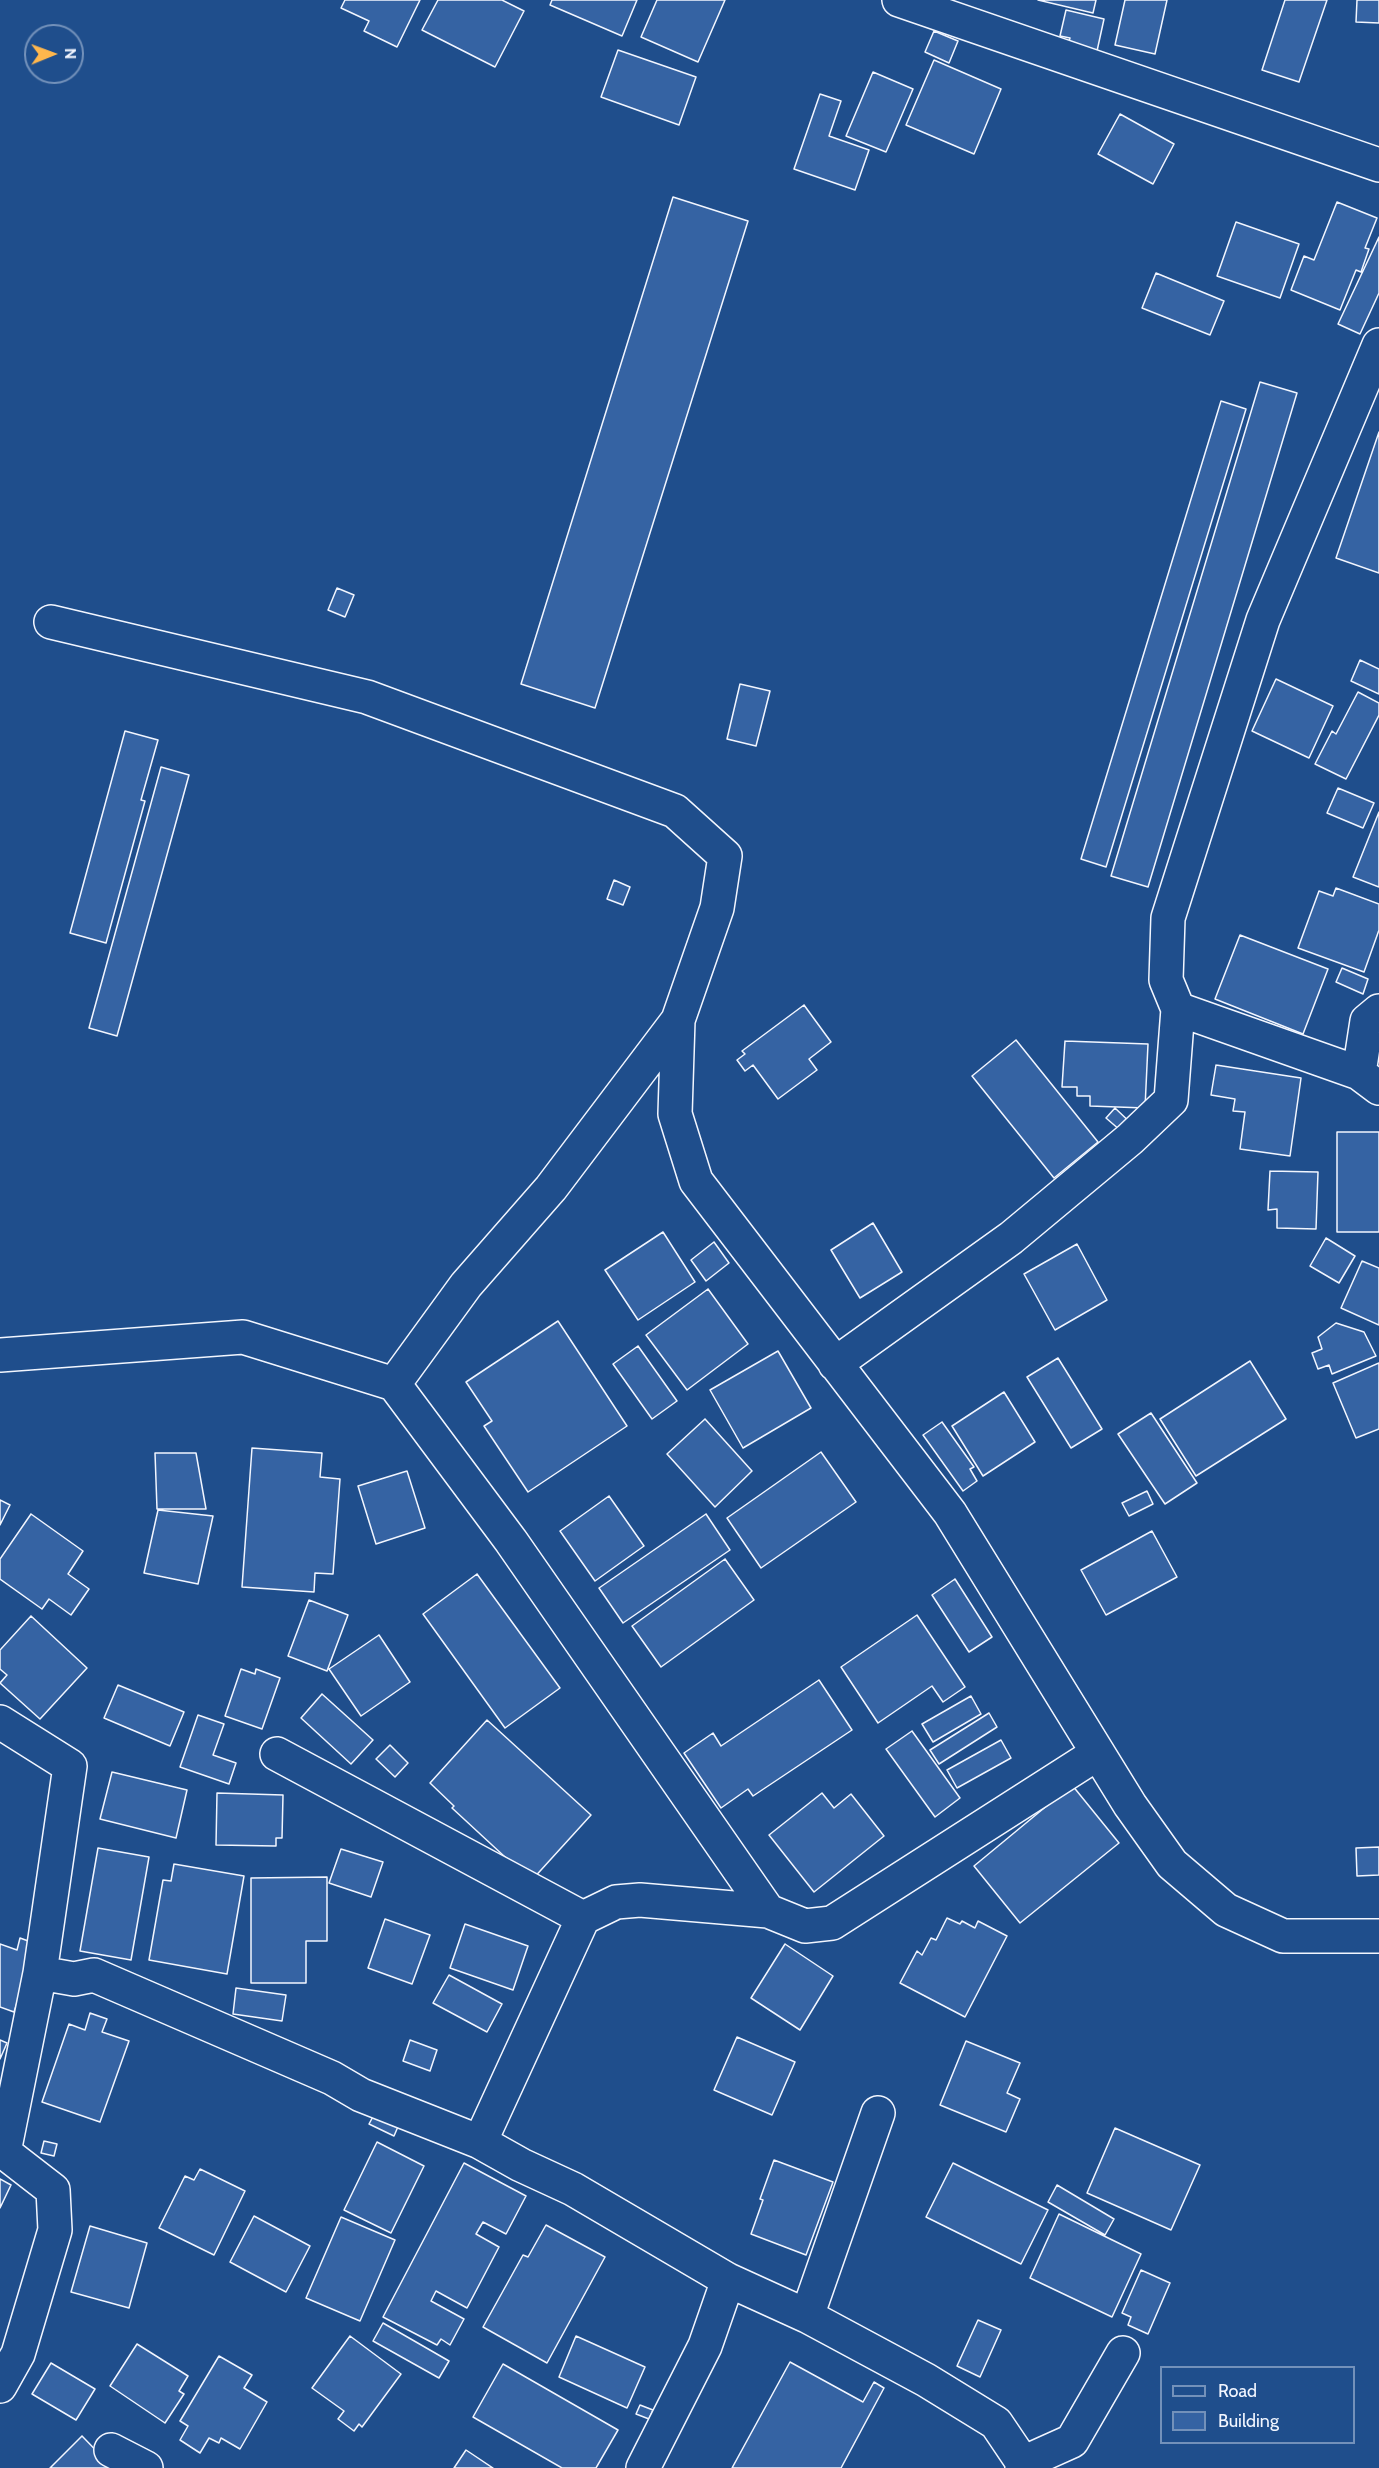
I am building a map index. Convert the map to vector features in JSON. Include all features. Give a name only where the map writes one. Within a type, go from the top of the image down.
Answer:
[{"type":"street","points":[[899,0],[1379,165]]},
{"type":"street","points":[[835,1364],[1011,1238],[1130,1139],[1171,1100],[1178,1009],[1166,980],[1168,918],[1263,620],[1379,345]]},
{"type":"street","points":[[51,622],[367,697],[675,812],[725,856],[717,908],[678,1020],[675,1114],[696,1181],[950,1513],[1130,1805],[1172,1864],[1226,1910],[1283,1936],[1379,1936]]},
{"type":"street","points":[[1178,1009],[1369,1081],[1367,1021],[1379,1011]]},
{"type":"street","points":[[394,1384],[466,1285],[551,1188],[678,1020]]},
{"type":"street","points":[[0,1355],[243,1337],[394,1384],[511,1541],[768,1911]]},
{"type":"street","points":[[0,1722],[70,1766],[40,1974],[2,2150],[53,2190],[55,2230],[18,2354],[0,2386]]},
{"type":"street","points":[[480,2142],[583,1918],[616,1902],[640,1900],[768,1911],[805,1926],[832,1923],[1098,1753]]},
{"type":"street","points":[[277,1754],[583,1918]]},
{"type":"street","points":[[40,1974],[74,1979],[94,1975],[332,2078],[361,2095],[480,2142],[520,2165],[573,2189],[728,2280],[807,2316],[926,2380],[996,2423],[1022,2465],[1072,2441],[1123,2353]]},
{"type":"street","points":[[807,2316],[878,2113]]},
{"type":"street","points":[[643,2468],[705,2346],[728,2280]]},
{"type":"street","points":[[111,2450],[146,2468]]},
{"type":"building","points":[[345,0],[420,0],[397,47],[364,31],[369,21],[341,8]]},
{"type":"building","points":[[438,0],[502,0],[524,11],[495,67],[422,30]]},
{"type":"building","points":[[552,0],[637,0],[622,36],[550,5]]},
{"type":"building","points":[[657,0],[725,0],[698,62],[641,37]]},
{"type":"building","points":[[1038,0],[1096,0],[1093,13]]},
{"type":"building","points":[[1125,0],[1167,0],[1155,54],[1115,45]]},
{"type":"building","points":[[1285,0],[1327,0],[1299,82],[1262,70]]},
{"type":"building","points":[[1357,0],[1379,0],[1379,23],[1356,22]]},
{"type":"building","points":[[1066,10],[1104,19],[1097,51],[1068,44],[1070,38],[1060,36]]},
{"type":"building","points":[[934,31],[958,41],[949,63],[925,52]]},
{"type":"building","points":[[618,50],[696,77],[679,125],[601,97]]},
{"type":"building","points":[[934,60],[1001,89],[974,154],[906,125]]},
{"type":"building","points":[[873,72],[913,89],[886,152],[846,136]]},
{"type":"building","points":[[820,94],[841,101],[829,136],[869,150],[855,190],[794,169]]},
{"type":"building","points":[[1120,114],[1174,144],[1153,184],[1098,154]]},
{"type":"building","points":[[673,197],[748,221],[595,708],[521,684]]},
{"type":"building","points":[[1337,202],[1377,218],[1365,248],[1369,249],[1361,272],[1356,270],[1340,310],[1291,290],[1304,256],[1314,260]]},
{"type":"building","points":[[1236,222],[1299,244],[1280,298],[1217,276]]},
{"type":"building","points":[[1379,237],[1379,293],[1360,334],[1338,324]]},
{"type":"building","points":[[1156,273],[1224,301],[1210,335],[1142,308]]},
{"type":"building","points":[[1260,382],[1297,393],[1148,887],[1111,876]]},
{"type":"building","points":[[1221,401],[1246,409],[1106,867],[1081,859]]},
{"type":"building","points":[[1379,432],[1379,573],[1336,558]]},
{"type":"building","points":[[337,588],[354,595],[345,617],[328,610]]},
{"type":"building","points":[[1360,660],[1379,669],[1379,694],[1351,681]]},
{"type":"building","points":[[1276,679],[1333,706],[1309,758],[1252,731]]},
{"type":"building","points":[[740,684],[770,691],[756,746],[727,739]]},
{"type":"building","points":[[1358,692],[1379,703],[1379,715],[1346,779],[1315,764],[1332,731],[1336,734]]},
{"type":"building","points":[[125,731],[158,740],[141,800],[145,801],[106,943],[70,933]]},
{"type":"building","points":[[161,767],[189,775],[117,1036],[89,1028]]},
{"type":"building","points":[[1338,788],[1374,803],[1363,828],[1327,813]]},
{"type":"building","points":[[1379,812],[1379,887],[1353,877]]},
{"type":"building","points":[[614,880],[630,887],[623,905],[607,899]]},
{"type":"building","points":[[1336,888],[1379,904],[1379,930],[1364,972],[1298,948],[1319,891],[1333,896]]},
{"type":"building","points":[[1240,935],[1328,969],[1303,1034],[1215,999]]},
{"type":"building","points":[[1342,968],[1368,979],[1363,994],[1336,982]]},
{"type":"building","points":[[804,1005],[831,1042],[809,1059],[817,1070],[778,1099],[753,1065],[745,1071],[737,1060],[745,1054],[742,1051]]},
{"type":"building","points":[[1016,1040],[1098,1142],[1054,1178],[972,1076]]},
{"type":"building","points":[[1065,1041],[1148,1044],[1145,1108],[1090,1106],[1090,1096],[1077,1096],[1077,1087],[1062,1087]]},
{"type":"building","points":[[1216,1065],[1301,1078],[1290,1156],[1240,1149],[1245,1112],[1233,1111],[1235,1099],[1211,1095]]},
{"type":"building","points":[[1115,1108],[1136,1128],[1128,1137],[1106,1118]]},
{"type":"building","points":[[1337,1132],[1379,1132],[1379,1232],[1337,1232]]},
{"type":"building","points":[[1270,1171],[1318,1172],[1316,1229],[1277,1228],[1277,1209],[1268,1210]]},
{"type":"building","points":[[873,1223],[902,1272],[860,1298],[831,1250]]},
{"type":"building","points":[[663,1232],[695,1282],[638,1320],[605,1270]]},
{"type":"building","points":[[1326,1238],[1355,1256],[1339,1283],[1310,1266]]},
{"type":"building","points":[[714,1242],[729,1263],[706,1281],[691,1260]]},
{"type":"building","points":[[1077,1244],[1107,1300],[1055,1330],[1024,1274]]},
{"type":"building","points":[[1362,1261],[1379,1268],[1379,1325],[1341,1308]]},
{"type":"building","points":[[708,1289],[748,1344],[687,1390],[646,1335]]},
{"type":"building","points":[[558,1321],[627,1426],[528,1492],[484,1426],[492,1421],[466,1382]]},
{"type":"building","points":[[1336,1323],[1364,1332],[1376,1356],[1332,1374],[1329,1365],[1318,1369],[1312,1353],[1322,1349],[1318,1337]]},
{"type":"building","points":[[638,1346],[677,1401],[652,1419],[613,1364]]},
{"type":"building","points":[[778,1351],[811,1408],[743,1448],[710,1390]]},
{"type":"building","points":[[1058,1358],[1102,1429],[1071,1448],[1027,1377]]},
{"type":"building","points":[[1250,1361],[1286,1419],[1196,1476],[1160,1419]]},
{"type":"building","points":[[1379,1363],[1379,1429],[1356,1438],[1333,1383]]},
{"type":"building","points":[[1004,1392],[1035,1442],[983,1476],[952,1426]]},
{"type":"building","points":[[1151,1413],[1197,1483],[1165,1504],[1118,1434]]},
{"type":"building","points":[[705,1419],[752,1471],[715,1507],[667,1454]]},
{"type":"building","points":[[942,1422],[974,1467],[970,1469],[977,1481],[963,1491],[923,1435]]},
{"type":"building","points":[[252,1448],[322,1453],[320,1477],[340,1479],[333,1574],[315,1573],[314,1592],[242,1587]]},
{"type":"building","points":[[821,1452],[856,1502],[761,1568],[727,1518]]},
{"type":"building","points":[[155,1453],[196,1453],[206,1509],[157,1509]]},
{"type":"building","points":[[407,1471],[425,1528],[376,1544],[358,1486]]},
{"type":"building","points":[[1147,1491],[1153,1504],[1129,1516],[1122,1503]]},
{"type":"building","points":[[609,1496],[644,1546],[595,1581],[560,1531]]},
{"type":"building","points":[[0,1500],[10,1505],[0,1525]]},
{"type":"building","points":[[158,1510],[213,1516],[198,1584],[144,1573]]},
{"type":"building","points":[[31,1514],[83,1551],[68,1574],[89,1589],[71,1615],[49,1599],[42,1609],[0,1579],[0,1559]]},
{"type":"building","points":[[706,1514],[730,1550],[623,1623],[599,1588]]},
{"type":"building","points":[[1152,1531],[1177,1577],[1106,1615],[1081,1570]]},
{"type":"building","points":[[725,1559],[754,1600],[661,1667],[632,1626]]},
{"type":"building","points":[[477,1574],[560,1688],[505,1728],[423,1614]]},
{"type":"building","points":[[955,1579],[992,1637],[969,1652],[932,1595]]},
{"type":"building","points":[[309,1600],[348,1615],[327,1671],[288,1656]]},
{"type":"building","points":[[917,1615],[965,1687],[943,1702],[932,1686],[878,1723],[841,1667]]},
{"type":"building","points":[[31,1616],[87,1668],[40,1719],[0,1683],[7,1675],[0,1669],[0,1650]]},
{"type":"building","points":[[379,1635],[410,1682],[361,1716],[329,1669]]},
{"type":"building","points":[[241,1669],[255,1674],[256,1669],[280,1678],[262,1729],[225,1716]]},
{"type":"building","points":[[819,1680],[852,1730],[753,1796],[748,1789],[721,1808],[684,1753],[713,1733],[721,1746]]},
{"type":"building","points":[[118,1685],[184,1712],[170,1746],[104,1718]]},
{"type":"building","points":[[322,1694],[373,1740],[351,1764],[301,1718]]},
{"type":"building","points":[[971,1696],[981,1714],[933,1742],[922,1724]]},
{"type":"building","points":[[989,1713],[997,1727],[939,1764],[930,1750]]},
{"type":"building","points":[[198,1715],[224,1724],[213,1755],[236,1763],[229,1784],[180,1767]]},
{"type":"building","points":[[487,1720],[591,1815],[531,1881],[452,1808],[454,1806],[430,1783]]},
{"type":"building","points":[[912,1731],[960,1798],[935,1817],[886,1749]]},
{"type":"building","points":[[1001,1740],[1011,1758],[957,1788],[947,1770]]},
{"type":"building","points":[[390,1745],[408,1763],[395,1777],[376,1759]]},
{"type":"building","points":[[112,1772],[187,1790],[176,1838],[100,1819]]},
{"type":"building","points":[[1072,1785],[1119,1843],[1020,1923],[974,1866]]},
{"type":"building","points":[[217,1793],[283,1795],[282,1838],[276,1838],[276,1846],[216,1845]]},
{"type":"building","points":[[822,1793],[834,1808],[851,1794],[884,1836],[814,1892],[769,1835]]},
{"type":"building","points":[[1379,1847],[1379,1875],[1357,1876],[1356,1848]]},
{"type":"building","points":[[98,1848],[149,1857],[131,1960],[80,1951]]},
{"type":"building","points":[[341,1849],[383,1862],[371,1897],[329,1883]]},
{"type":"building","points":[[174,1864],[244,1876],[227,1974],[149,1960],[163,1880],[171,1881]]},
{"type":"building","points":[[327,1877],[327,1941],[306,1941],[306,1983],[251,1983],[251,1878]]},
{"type":"building","points":[[947,1918],[960,1924],[962,1921],[975,1928],[978,1921],[1007,1936],[965,2017],[900,1983],[917,1951],[922,1955],[931,1938],[936,1940]]},
{"type":"building","points":[[385,1919],[430,1935],[412,1984],[368,1968]]},
{"type":"building","points":[[465,1924],[528,1946],[513,1990],[450,1968]]},
{"type":"building","points":[[20,1938],[42,1946],[25,1978],[14,2012],[0,2007],[0,1944],[17,1950]]},
{"type":"building","points":[[785,1944],[833,1976],[800,2030],[751,1998]]},
{"type":"building","points":[[449,1975],[502,2004],[487,2032],[433,2003]]},
{"type":"building","points":[[236,1988],[286,1995],[282,2021],[233,2014]]},
{"type":"building","points":[[90,2013],[107,2019],[102,2032],[129,2041],[100,2122],[42,2102],[69,2024],[85,2030]]},
{"type":"building","points":[[737,2037],[795,2062],[772,2115],[714,2090]]},
{"type":"building","points":[[0,2040],[7,2043],[0,2059]]},
{"type":"building","points":[[410,2040],[437,2050],[430,2071],[403,2061]]},
{"type":"building","points":[[966,2041],[1020,2063],[1007,2093],[1020,2099],[1006,2132],[940,2105]]},
{"type":"building","points":[[376,2111],[400,2122],[394,2136],[369,2124]]},
{"type":"building","points":[[1115,2128],[1200,2165],[1171,2230],[1087,2193]]},
{"type":"building","points":[[44,2141],[57,2144],[54,2156],[41,2153]]},
{"type":"building","points":[[377,2142],[424,2166],[391,2233],[344,2210]]},
{"type":"building","points":[[774,2160],[833,2182],[806,2255],[751,2234]]},
{"type":"building","points":[[464,2163],[526,2196],[506,2234],[483,2222],[476,2234],[499,2247],[467,2308],[436,2291],[431,2301],[464,2319],[450,2345],[441,2339],[437,2345],[383,2317]]},
{"type":"building","points":[[953,2163],[1048,2210],[1021,2264],[926,2217]]},
{"type":"building","points":[[200,2169],[245,2191],[214,2255],[159,2228],[185,2176],[194,2180]]},
{"type":"building","points":[[0,2179],[11,2185],[0,2208]]},
{"type":"building","points":[[1057,2185],[1114,2219],[1105,2235],[1048,2202]]},
{"type":"building","points":[[1059,2214],[1141,2254],[1112,2317],[1030,2278]]},
{"type":"building","points":[[254,2216],[310,2246],[286,2292],[230,2262]]},
{"type":"building","points":[[341,2217],[395,2240],[360,2321],[306,2298]]},
{"type":"building","points":[[546,2225],[605,2257],[547,2363],[483,2327],[523,2255],[528,2257]]},
{"type":"building","points":[[90,2226],[147,2243],[129,2308],[71,2292]]},
{"type":"building","points":[[1141,2270],[1170,2283],[1148,2334],[1128,2325],[1131,2317],[1122,2313]]},
{"type":"building","points":[[978,2320],[1001,2330],[980,2377],[957,2366]]},
{"type":"building","points":[[383,2323],[449,2361],[439,2378],[373,2341]]},
{"type":"building","points":[[350,2336],[401,2374],[362,2427],[359,2424],[354,2431],[338,2419],[344,2411],[312,2388]]},
{"type":"building","points":[[576,2336],[645,2367],[627,2408],[559,2377]]},
{"type":"building","points":[[137,2344],[188,2376],[179,2391],[184,2394],[165,2423],[110,2386]]},
{"type":"building","points":[[219,2356],[252,2375],[244,2388],[267,2402],[240,2449],[221,2438],[219,2443],[209,2438],[200,2453],[180,2440],[188,2426],[180,2421]]},
{"type":"building","points":[[790,2362],[863,2402],[874,2382],[884,2388],[841,2468],[732,2468]]},
{"type":"building","points":[[51,2363],[95,2389],[76,2420],[32,2394]]},
{"type":"building","points":[[503,2364],[618,2430],[596,2468],[562,2468],[473,2417]]},
{"type":"building","points":[[640,2405],[653,2410],[649,2419],[636,2414]]},
{"type":"building","points":[[82,2436],[113,2468],[50,2468]]},
{"type":"building","points":[[466,2450],[493,2468],[454,2468]]}]
